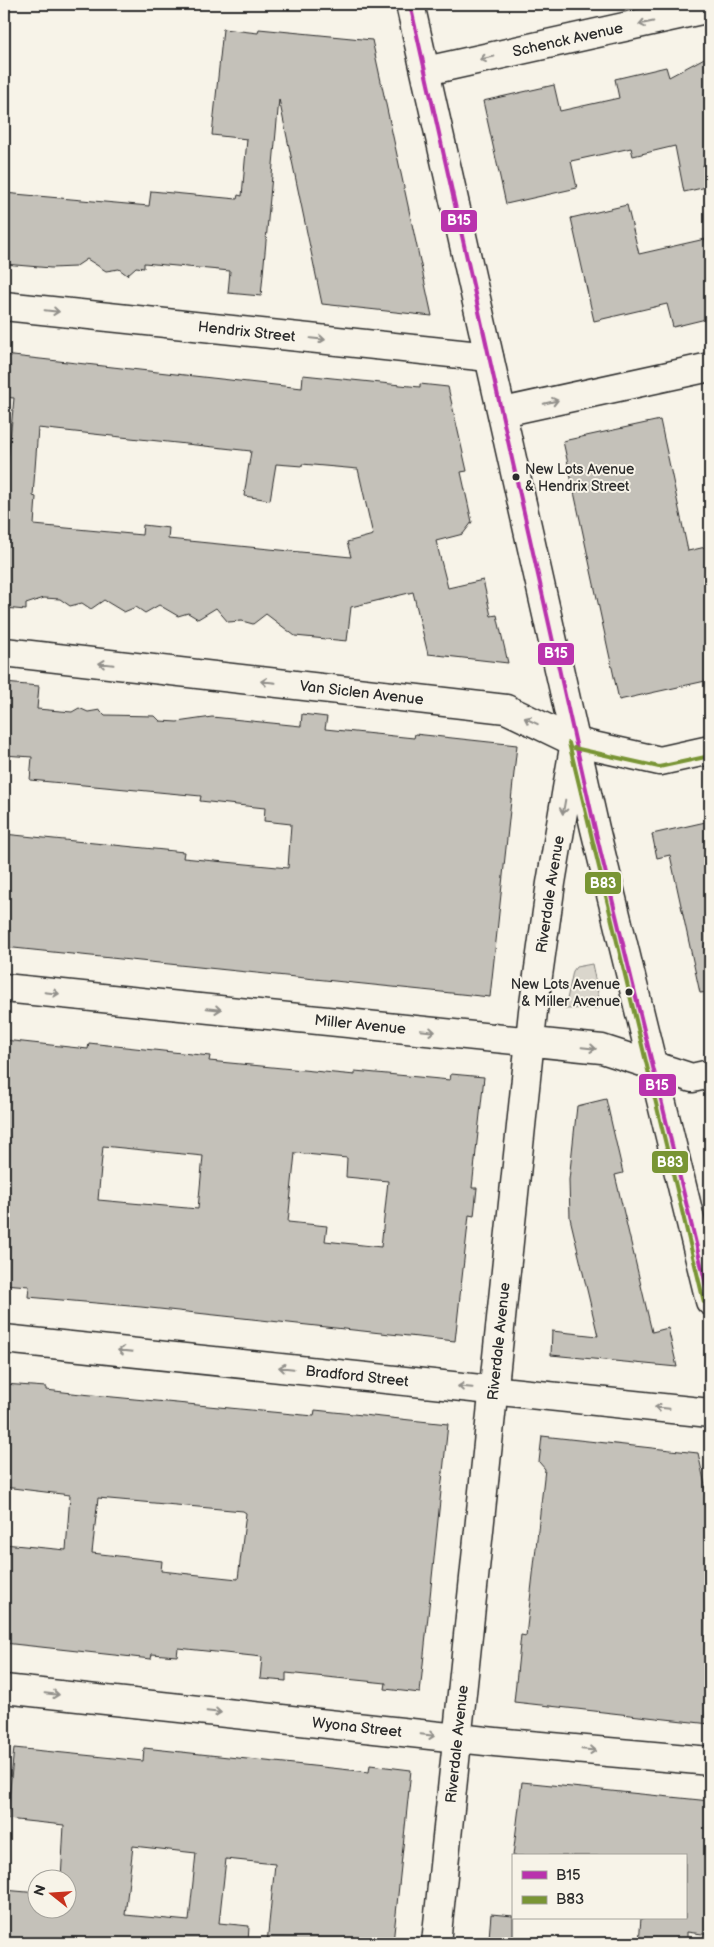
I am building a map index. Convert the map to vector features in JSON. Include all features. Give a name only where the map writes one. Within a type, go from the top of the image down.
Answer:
[{"type":"street","points":[[410,4],[503,412],[575,742],[710,1301]]},
{"type":"street","name":"Schenck Avenue","points":[[426,71],[710,8]]},
{"type":"street","name":"Hendrix Street","points":[[4,306],[489,357]]},
{"type":"street","points":[[503,412],[710,367]]},
{"type":"street","name":"Van Siclen Avenue","points":[[4,652],[506,709],[575,742],[660,761],[710,750]]},
{"type":"street","name":"Riverdale Avenue","points":[[436,1943],[530,1042],[550,893],[575,742]]},
{"type":"street","name":"Miller Avenue","points":[[4,988],[602,1049],[692,1078],[710,1074]]},
{"type":"street","name":"Bradford Street","points":[[4,1339],[710,1413]]},
{"type":"street","name":"Wyona Street","points":[[4,1689],[458,1738],[710,1761]]},
{"type":"shaded area","points":[[592,964],[600,1003],[599,1008],[565,1009],[573,971],[576,967]]},
{"type":"building","points":[[223,29],[258,33],[259,29],[372,40],[432,316],[322,304],[279,99],[261,296],[228,293],[230,271],[144,263],[144,268],[136,267],[127,275],[119,269],[106,271],[87,259],[75,267],[51,268],[4,264],[4,193],[149,206],[151,191],[237,199],[238,195],[242,196],[247,139],[212,135]]},
{"type":"building","points":[[710,55],[710,164],[703,165],[707,187],[684,192],[675,146],[633,156],[631,148],[571,161],[577,188],[506,204],[483,101],[554,85],[560,111],[619,98],[615,79],[666,67],[669,77]]},
{"type":"building","points":[[627,205],[639,254],[705,239],[710,261],[710,318],[673,327],[667,304],[594,321],[571,218]]},
{"type":"building","points":[[4,355],[302,388],[303,375],[420,387],[420,384],[448,387],[467,471],[461,472],[472,522],[463,534],[436,541],[448,588],[483,580],[491,616],[497,615],[508,663],[428,654],[413,592],[351,607],[347,641],[295,636],[266,614],[253,624],[242,621],[228,622],[216,608],[198,619],[188,613],[178,616],[159,605],[145,613],[136,607],[124,612],[104,600],[91,609],[82,603],[70,606],[60,599],[44,598],[26,604],[26,610],[4,608],[4,503],[14,398],[4,397]],"holes":[[[38,428],[251,451],[244,496],[270,500],[276,464],[302,466],[302,464],[358,469],[373,535],[347,542],[351,557],[168,539],[169,528],[143,525],[142,535],[34,525],[36,497],[33,496]]]},
{"type":"building","points":[[660,420],[688,551],[710,546],[710,680],[619,700],[563,441]]},
{"type":"building","points":[[4,683],[39,686],[37,709],[72,712],[79,708],[88,712],[100,710],[105,715],[155,716],[160,721],[177,722],[212,717],[301,726],[302,714],[327,717],[325,729],[414,738],[415,734],[517,745],[490,997],[4,947],[4,834],[184,852],[183,858],[288,868],[291,824],[264,821],[265,808],[200,801],[201,796],[30,780],[32,757],[4,755]]},
{"type":"building","points":[[710,821],[710,864],[705,865],[710,888],[710,992],[700,993],[670,855],[657,858],[652,834]]},
{"type":"building","points":[[4,1040],[88,1049],[89,1043],[210,1056],[209,1061],[355,1075],[355,1071],[450,1080],[451,1074],[484,1077],[472,1188],[477,1188],[474,1216],[469,1215],[455,1341],[141,1307],[28,1297],[29,1286],[4,1284]],"holes":[[[103,1146],[203,1156],[198,1209],[98,1200]],[[295,1153],[347,1158],[346,1177],[388,1181],[381,1247],[325,1241],[327,1226],[288,1222]]]},
{"type":"building","points":[[606,1099],[623,1173],[615,1175],[652,1332],[668,1328],[677,1367],[551,1355],[552,1331],[598,1336],[570,1218],[569,1180],[577,1106]]},
{"type":"building","points":[[4,1384],[46,1387],[46,1390],[81,1394],[314,1416],[315,1410],[448,1424],[420,1693],[385,1689],[386,1683],[286,1673],[286,1681],[260,1679],[262,1657],[178,1648],[177,1656],[152,1654],[151,1659],[4,1643],[4,1603],[7,1577],[4,1577],[4,1544],[66,1550],[70,1495],[4,1487]],"holes":[[[98,1498],[243,1511],[246,1513],[238,1579],[161,1571],[162,1561],[92,1553]]]},
{"type":"building","points":[[542,1436],[698,1453],[710,1508],[710,1724],[514,1702],[521,1635],[526,1636],[545,1469],[539,1462]]},
{"type":"building","points":[[14,1748],[143,1761],[144,1748],[369,1772],[370,1765],[411,1770],[393,1943],[267,1943],[275,1864],[226,1859],[219,1923],[249,1926],[248,1943],[4,1943],[4,1890],[28,1892],[28,1920],[78,1920],[78,1870],[62,1870],[64,1825],[7,1819]],"holes":[[[133,1846],[196,1853],[189,1921],[125,1915]]]},
{"type":"building","points":[[522,1782],[710,1801],[710,1935],[687,1932],[687,1943],[639,1943],[641,1920],[686,1920],[686,1854],[513,1854]]},
{"type":"building","points":[[491,1914],[512,1916],[513,1940],[489,1938]]},
{"type":"transit line","name":"B15","points":[[410,4],[595,829],[710,1301]]},
{"type":"transit line","name":"B83","points":[[569,743],[704,1302]]},
{"type":"transit line","name":"B83","points":[[574,748],[659,767],[710,756]]},
{"type":"place","name":"New Lots Avenue & Hendrix Street","points":[[516,477]]},
{"type":"place","name":"New Lots Avenue & Miller Avenue","points":[[629,992]]}]
